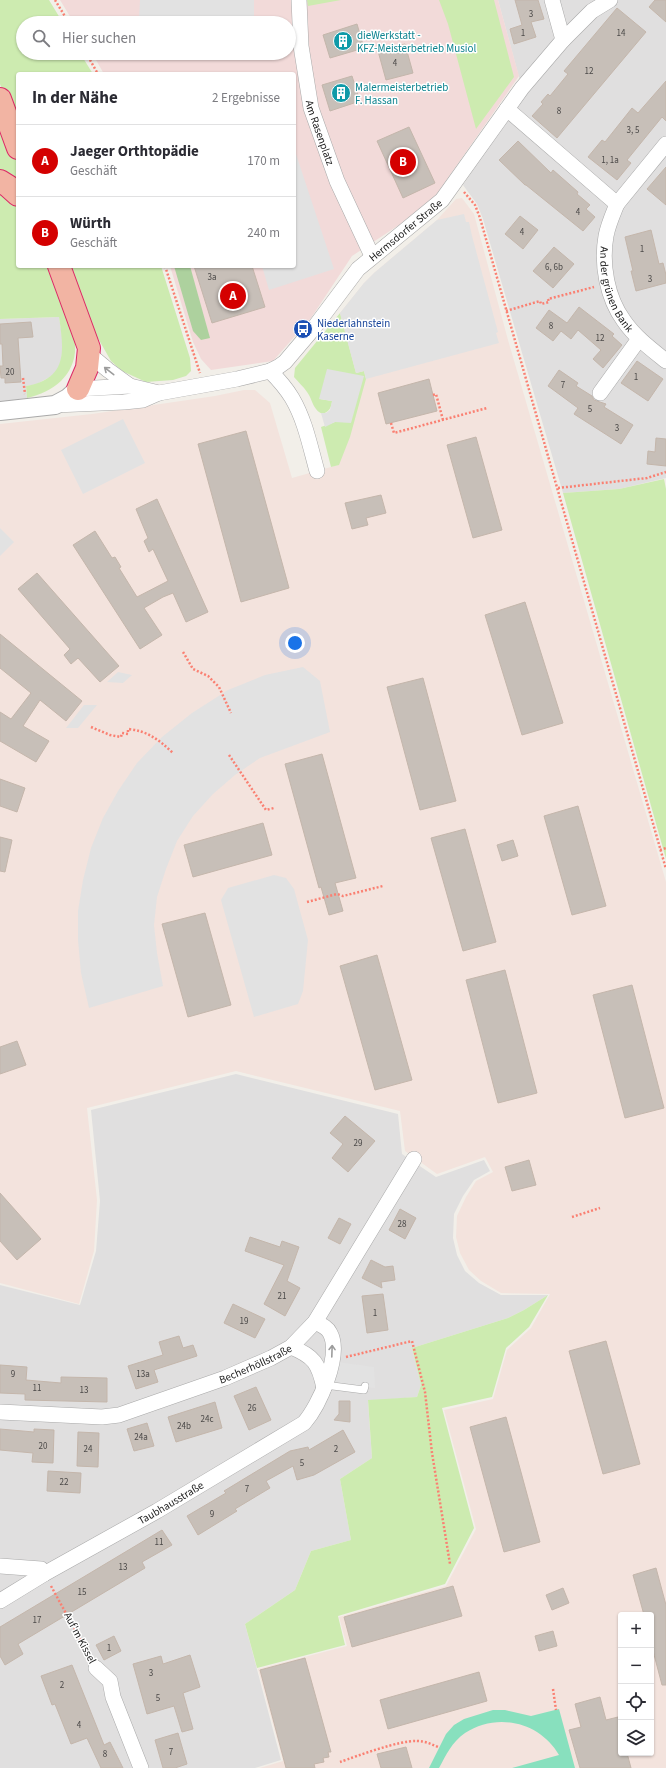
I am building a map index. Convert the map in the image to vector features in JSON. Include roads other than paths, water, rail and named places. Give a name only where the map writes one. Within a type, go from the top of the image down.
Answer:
[{"type":"highway","points":[[0,99],[16,143]]},
{"type":"highway","points":[[0,182],[16,192]]},
{"type":"highway","points":[[60,268],[88,341],[90,355],[85,375],[78,389]]},
{"type":"street","name":"Am Rasenplatz","points":[[299,0],[301,46],[311,108],[337,181],[372,256]]},
{"type":"street","points":[[552,0],[563,40]]},
{"type":"street","name":"Hermsdorfer Straße","points":[[55,405],[143,400],[159,393],[270,371],[285,362],[313,329],[352,277],[372,256],[432,210],[442,200],[455,184],[522,88],[563,40],[592,10],[610,0]]},
{"type":"street","points":[[507,109],[617,204]]},
{"type":"street","name":"An der grünen Bank","points":[[664,149],[617,204],[606,234],[604,256],[608,283],[614,305],[624,322],[639,339],[666,361]]},
{"type":"street","points":[[600,393],[639,339]]},
{"type":"street","name":"Hermsdorfer Straße","points":[[90,355],[130,386]]},
{"type":"street","points":[[270,371],[285,388],[297,408],[304,425],[317,471]]},
{"type":"street","name":"Hermsdorfer Straße","points":[[78,389],[130,386],[159,393]]},
{"type":"street","name":"Hermsdorfer Straße","points":[[78,389],[97,397],[124,402]]},
{"type":"street","points":[[0,411],[55,405],[68,398],[78,389]]},
{"type":"street","name":"Becherhöllstraße","points":[[0,1412],[102,1417],[119,1415],[225,1378],[271,1358],[291,1347],[312,1327],[414,1159]]},
{"type":"street","points":[[325,1386],[326,1365],[333,1348],[330,1334],[325,1327],[312,1327],[312,1346],[318,1358],[326,1365]]},
{"type":"street","points":[[291,1347],[306,1353],[326,1365]]},
{"type":"street","name":"Taubhausstraße","points":[[0,1602],[44,1574],[157,1510],[304,1423],[313,1412],[325,1386]]},
{"type":"street","points":[[0,1566],[41,1569],[44,1574]]},
{"type":"street","name":"Auf'm Kissel","points":[[96,1668],[110,1681],[113,1697],[141,1768]]},
{"type":"lane","points":[[325,1386],[364,1390],[365,1386]]},
{"type":"place","name":"dieWerkstatt - KFZ-Meisterbetrieb Musiol","points":[[343,41]]},
{"type":"place","name":"Malermeisterbetrieb F. Hassan","points":[[341,93]]},
{"type":"place","name":"Würth","points":[[403,162]]},
{"type":"place","name":"Jaeger Orthtopädie","points":[[233,296]]},
{"type":"place","name":"Niederlahnstein Kaserne","points":[[303,329]]}]
